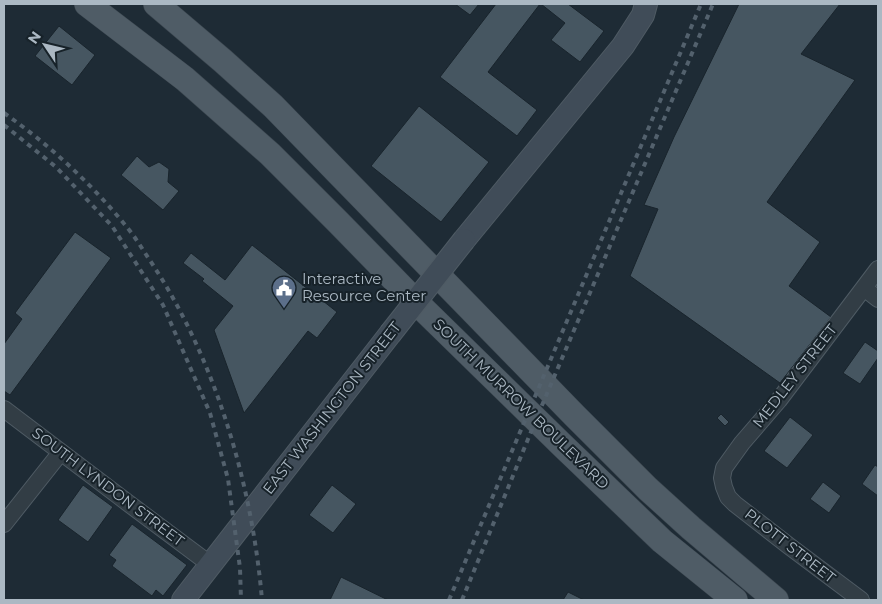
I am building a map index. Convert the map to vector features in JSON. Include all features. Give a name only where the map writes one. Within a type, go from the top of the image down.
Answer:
[{"type":"main road","name":"SOUTH MURROW BOULEVARD","points":[[87,4],[185,79],[270,154],[419,305],[568,451],[662,541],[735,600]]},
{"type":"main road","name":"SOUTH MURROW BOULEVARD","points":[[156,4],[273,106],[648,489],[711,546],[776,600]]},
{"type":"street","name":"EAST WASHINGTON STREET","points":[[184,600],[464,240],[623,46],[644,14],[646,4]]},
{"type":"street","name":"MEDLEY STREET","points":[[724,487],[722,478],[724,468],[742,443],[779,400],[878,269]]},
{"type":"street","points":[[864,288],[878,299]]},
{"type":"street","name":"SOUTH LYNDON STREET","points":[[4,409],[211,565]]},
{"type":"street","points":[[4,524],[61,452]]},
{"type":"street","name":"PLOTT STREET","points":[[724,487],[728,497],[735,504],[861,600]]},
{"type":"building","points":[[455,4],[479,4],[470,15]]},
{"type":"building","points":[[496,4],[540,4],[488,72],[537,110],[517,136],[440,77]]},
{"type":"building","points":[[541,4],[568,4],[604,31],[580,62],[551,40],[565,23]]},
{"type":"building","points":[[739,4],[840,4],[801,54],[855,80],[767,202],[820,242],[789,286],[831,317],[780,383],[630,276],[658,209],[644,205],[674,137]]},
{"type":"building","points":[[59,26],[95,55],[72,85],[35,56]]},
{"type":"building","points":[[419,106],[489,162],[441,222],[371,166]]},
{"type":"building","points":[[137,156],[149,167],[159,162],[169,169],[168,182],[179,191],[163,210],[121,175]]},
{"type":"building","points":[[75,232],[111,258],[10,395],[4,391],[4,344],[22,319],[15,313]]},
{"type":"building","points":[[252,245],[337,312],[317,338],[308,331],[244,413],[214,330],[233,306],[202,281],[204,279],[183,263],[191,253],[225,280]]},
{"type":"building","points":[[865,342],[878,351],[878,358],[860,384],[843,373]]},
{"type":"building","points":[[721,414],[729,422],[725,426],[717,418]]},
{"type":"building","points":[[790,417],[813,435],[787,468],[764,451]]},
{"type":"building","points":[[875,465],[878,467],[878,496],[862,484]]},
{"type":"building","points":[[823,482],[841,496],[829,513],[810,499]]},
{"type":"building","points":[[83,485],[113,507],[88,542],[58,520]]},
{"type":"building","points":[[332,485],[356,504],[333,533],[309,515]]},
{"type":"building","points":[[132,524],[187,565],[163,596],[156,590],[152,596],[112,566],[116,560],[109,555]]},
{"type":"building","points":[[341,577],[388,600],[330,600]]},
{"type":"building","points":[[568,592],[584,600],[563,600]]},
{"type":"railway","points":[[449,600],[701,4]]},
{"type":"railway","points":[[462,600],[540,410],[713,4]]},
{"type":"railway","points":[[4,113],[55,153],[102,198],[135,238],[172,297],[193,337],[211,379],[226,422],[249,511],[262,600]]},
{"type":"railway","points":[[4,125],[56,167],[112,226],[163,305],[210,413],[228,479],[240,568],[241,600]]},
{"type":"place","name":"Interactive Resource Center","points":[[284,309]]}]
